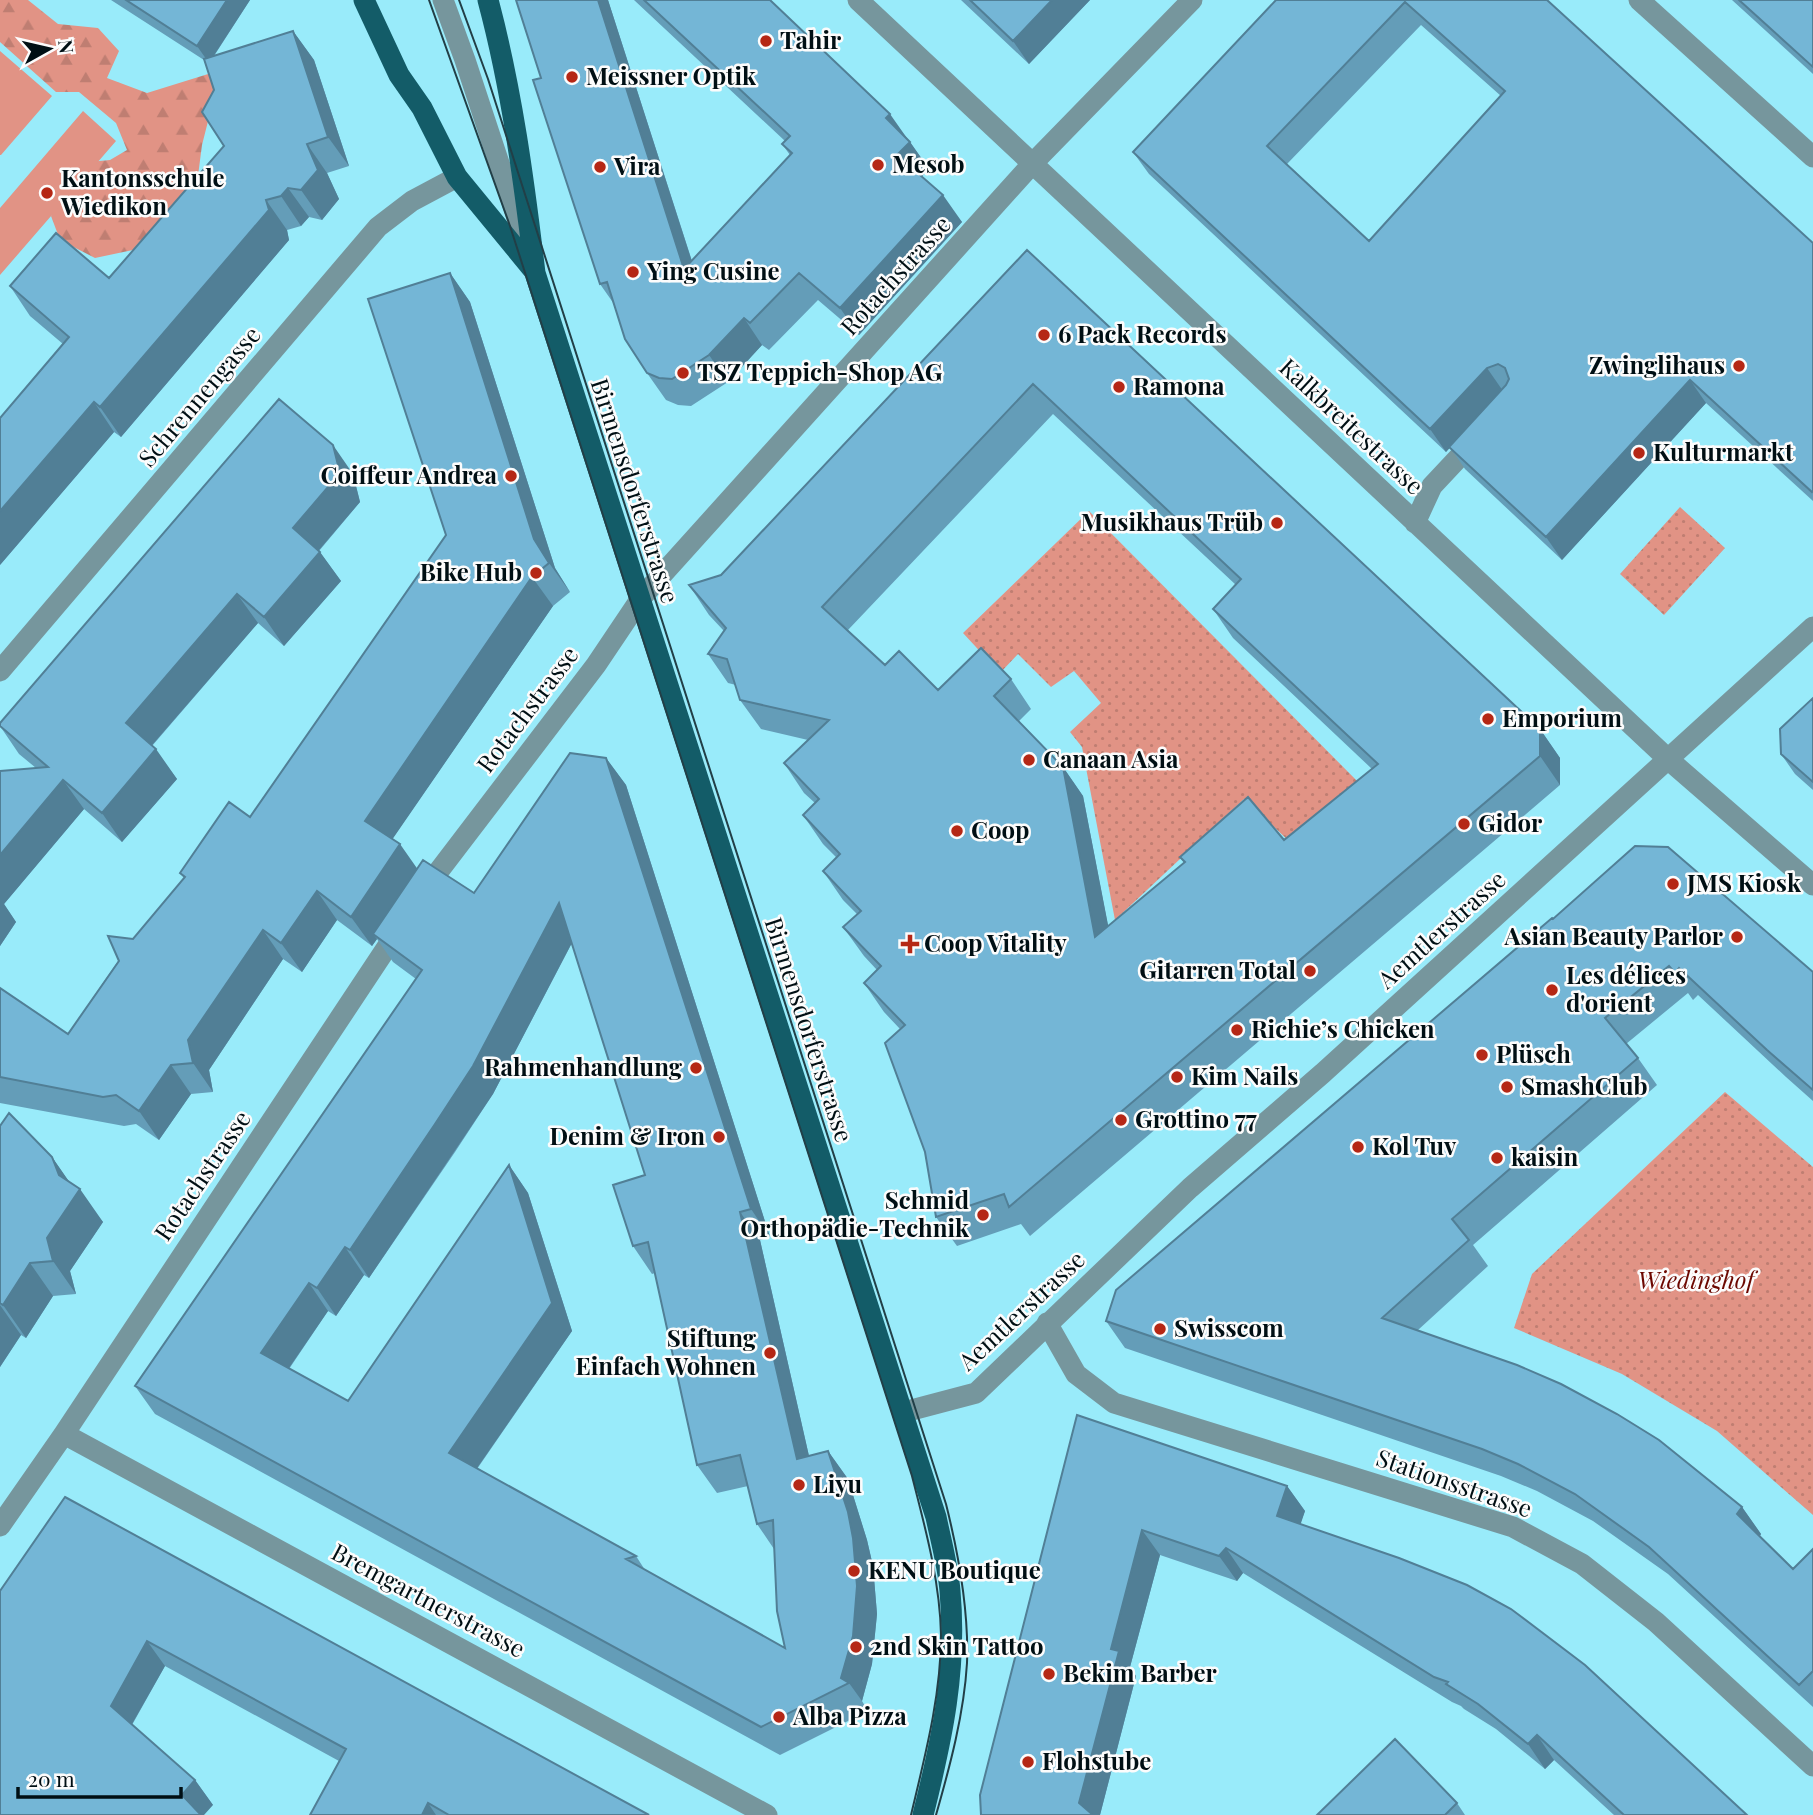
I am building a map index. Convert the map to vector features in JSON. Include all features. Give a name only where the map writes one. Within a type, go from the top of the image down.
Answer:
[{"type":"main road","name":"Birmensdorferstrasse","points":[[364,0],[399,75],[422,108],[457,177],[535,273]]},
{"type":"main road","name":"Birmensdorferstrasse","points":[[488,0],[510,92],[524,177],[535,273],[936,1517],[950,1587],[950,1682],[941,1743],[923,1815]]},
{"type":"street","name":"Birmensdorferstrasse","points":[[443,0],[535,273]]},
{"type":"street","name":"Kalkbreitestrasse","points":[[858,0],[1669,760],[1813,885]]},
{"type":"street","name":"Rotachstrasse","points":[[0,1526],[64,1434],[424,891],[596,665],[641,598],[1033,163],[1192,0]]},
{"type":"street","points":[[1639,0],[1813,158]]},
{"type":"street","name":"Schrennengasse","points":[[0,671],[378,227],[412,201],[457,177]]},
{"type":"street","points":[[1415,523],[1432,486],[1494,419]]},
{"type":"street","name":"Aemtlerstrasse","points":[[904,1412],[976,1393],[1190,1188],[1333,1064],[1813,627]]},
{"type":"street","name":"Stationsstrasse","points":[[1047,1324],[1076,1374],[1114,1403],[1513,1527],[1582,1564],[1656,1622],[1812,1762]]},
{"type":"street","name":"Bremgartnerstrasse","points":[[64,1434],[767,1815]]},
{"type":"green space","points":[[0,0],[28,0],[58,24],[98,28],[119,51],[107,78],[147,93],[221,70],[202,145],[195,199],[147,247],[95,258],[60,240],[51,216],[67,179],[89,162],[110,160],[127,150],[116,123],[79,92],[56,92],[0,42]]},
{"type":"green space","points":[[0,51],[52,96],[1,155],[0,155]]},
{"type":"green space","points":[[83,111],[116,141],[0,275],[0,208]]},
{"type":"green space","points":[[1680,507],[1725,548],[1664,615],[1620,574]]},
{"type":"green space","points":[[1089,511],[1368,792],[1306,857],[1244,799],[1115,920],[1082,747],[1070,732],[1101,703],[1074,671],[1051,687],[1018,654],[1000,673],[963,633]]},
{"type":"green space","name":"Wiedinghof","points":[[1725,1092],[1813,1167],[1813,1515],[1717,1431],[1622,1374],[1514,1328],[1532,1274]]},
{"type":"building","points":[[126,0],[227,0],[197,46]]},
{"type":"building","points":[[516,0],[598,0],[684,269],[792,153],[782,144],[790,136],[644,0],[770,0],[890,114],[886,118],[910,142],[897,155],[943,195],[840,308],[799,273],[750,323],[744,318],[709,355],[672,379],[647,373],[625,339],[607,282],[600,284],[533,80],[541,78]]},
{"type":"building","points":[[970,0],[1052,0],[1013,41]]},
{"type":"building","points":[[1276,0],[1547,0],[1813,243],[1813,491],[1690,380],[1546,537],[1449,447],[1506,385],[1509,379],[1505,368],[1498,364],[1487,368],[1430,429],[1133,152]],"holes":[[[1405,2],[1505,91],[1369,241],[1267,146]]]},
{"type":"building","points":[[1739,0],[1813,0],[1813,67]]},
{"type":"building","points":[[293,31],[328,137],[307,144],[318,170],[301,190],[288,188],[281,196],[266,200],[269,210],[100,407],[94,402],[0,511],[0,418],[69,337],[10,286],[56,233],[109,278],[224,146],[202,112],[214,90],[204,59]]},
{"type":"building","points":[[1027,250],[1540,729],[1540,756],[1009,1207],[1004,1194],[936,1217],[925,1152],[885,1043],[905,1025],[864,983],[881,966],[843,927],[861,911],[823,871],[840,854],[803,815],[819,799],[784,763],[829,720],[740,700],[727,659],[708,654],[726,628],[689,585],[721,575]],"holes":[[[1033,384],[1241,579],[1213,609],[1378,764],[1284,840],[1248,797],[1180,857],[1185,862],[1095,937],[1063,767],[994,696],[1011,679],[981,648],[938,690],[899,651],[885,665],[822,607]]]},
{"type":"building","points":[[450,273],[534,539],[549,563],[532,577],[365,821],[400,844],[351,917],[317,891],[281,943],[263,930],[188,1040],[193,1063],[171,1065],[139,1111],[116,1095],[103,1097],[0,1077],[0,988],[68,1034],[119,961],[108,936],[133,939],[185,877],[180,873],[229,802],[250,817],[446,535],[368,299]]},
{"type":"building","points":[[279,399],[333,445],[340,473],[293,528],[320,552],[264,617],[237,594],[126,723],[156,749],[102,813],[63,780],[0,855],[0,771],[48,767],[0,726],[0,723]]},
{"type":"building","points":[[1813,698],[1813,782],[1781,754],[1780,729]]},
{"type":"building","points":[[570,753],[606,758],[751,1209],[740,1212],[797,1459],[828,1451],[848,1512],[853,1538],[857,1586],[853,1636],[841,1678],[849,1683],[761,1727],[135,1386],[422,970],[373,934],[423,860],[474,893]],"holes":[[[559,903],[645,1175],[613,1185],[633,1246],[648,1242],[697,1465],[740,1455],[757,1524],[773,1520],[777,1611],[785,1648],[626,1559],[636,1556],[449,1453],[552,1303],[509,1165],[348,1401],[261,1353],[309,1283],[317,1288],[345,1247],[350,1250],[435,1124],[473,1066]]]},
{"type":"building","points":[[1635,846],[1668,847],[1813,972],[1813,1090],[1679,968],[1675,973],[1669,966],[1605,1018],[1638,1058],[1452,1219],[1469,1240],[1382,1318],[1517,1365],[1561,1384],[1617,1414],[1659,1440],[1742,1507],[1737,1514],[1793,1569],[1813,1549],[1813,1671],[1799,1685],[1649,1547],[1575,1494],[1518,1464],[1482,1449],[1106,1321],[1116,1290],[1553,919]]},
{"type":"building","points":[[9,1113],[52,1157],[59,1175],[80,1189],[47,1238],[53,1261],[30,1263],[3,1305],[0,1303],[0,1126]]},
{"type":"building","points":[[1077,1415],[1287,1486],[1277,1516],[1399,1558],[1467,1585],[1511,1609],[1585,1665],[1747,1815],[1624,1815],[1537,1735],[1528,1744],[1478,1704],[1446,1684],[1448,1682],[1434,1677],[1226,1548],[1219,1556],[1142,1530],[1111,1649],[1119,1651],[1079,1803],[1093,1815],[981,1815],[980,1795]]},
{"type":"building","points":[[65,1497],[649,1815],[449,1815],[428,1803],[422,1815],[310,1815],[346,1749],[147,1641],[111,1706],[195,1780],[182,1795],[201,1815],[0,1815],[0,1591]]},
{"type":"building","points":[[1395,1739],[1457,1803],[1445,1815],[1317,1815]]},
{"type":"tram line","points":[[429,0],[510,226],[912,1476],[935,1574],[941,1635],[935,1703],[911,1815]]},
{"type":"tram line","points":[[459,0],[488,79],[946,1504],[962,1583],[967,1663],[960,1721],[936,1815]]},
{"type":"place","name":"Tahir","points":[[766,41]]},
{"type":"place","name":"Meissner Optik","points":[[572,77]]},
{"type":"place","name":"Mesob","points":[[878,165]]},
{"type":"place","name":"Vira","points":[[600,167]]},
{"type":"place","name":"Kantonsschule Wiedikon","points":[[47,193]]},
{"type":"place","name":"Ying Cusine","points":[[633,272]]},
{"type":"place","name":"6 Pack Records","points":[[1044,335]]},
{"type":"place","name":"Zwinglihaus","points":[[1739,366]]},
{"type":"place","name":"TSZ Teppich-Shop AG","points":[[683,373]]},
{"type":"place","name":"Ramona","points":[[1119,387]]},
{"type":"place","name":"Kulturmarkt","points":[[1639,453]]},
{"type":"place","name":"Coiffeur Andrea","points":[[511,476]]},
{"type":"place","name":"Musikhaus Trüb","points":[[1277,523]]},
{"type":"place","name":"Bike Hub","points":[[536,573]]},
{"type":"place","name":"Emporium","points":[[1488,719]]},
{"type":"place","name":"Canaan Asia","points":[[1029,760]]},
{"type":"place","name":"Gidor","points":[[1464,824]]},
{"type":"place","name":"Coop","points":[[957,831]]},
{"type":"place","name":"JMS Kiosk","points":[[1673,884]]},
{"type":"place","name":"Asian Beauty Parlor","points":[[1737,937]]},
{"type":"place","name":"Coop Vitality","points":[[910,944]]},
{"type":"place","name":"Gitarren Total","points":[[1310,971]]},
{"type":"place","name":"Les délices d'orient","points":[[1552,990]]},
{"type":"place","name":"Richie’s Chicken","points":[[1237,1030]]},
{"type":"place","name":"Plüsch","points":[[1482,1055]]},
{"type":"place","name":"Rahmenhandlung","points":[[696,1068]]},
{"type":"place","name":"Kim Nails","points":[[1177,1077]]},
{"type":"place","name":"SmashClub","points":[[1507,1087]]},
{"type":"place","name":"Grottino 77","points":[[1121,1120]]},
{"type":"place","name":"Denim & Iron","points":[[719,1137]]},
{"type":"place","name":"Kol Tuv","points":[[1358,1147]]},
{"type":"place","name":"kaisin","points":[[1497,1158]]},
{"type":"place","name":"Schmid Orthopädie-Technik","points":[[983,1215]]},
{"type":"place","name":"Swisscom","points":[[1160,1329]]},
{"type":"place","name":"Stiftung Einfach Wohnen","points":[[770,1353]]},
{"type":"place","name":"Liyu","points":[[799,1485]]},
{"type":"place","name":"KENU Boutique","points":[[854,1571]]},
{"type":"place","name":"2nd Skin Tattoo","points":[[856,1647]]},
{"type":"place","name":"Bekim Barber","points":[[1049,1674]]},
{"type":"place","name":"Alba Pizza","points":[[779,1717]]},
{"type":"place","name":"Flohstube","points":[[1028,1762]]}]
